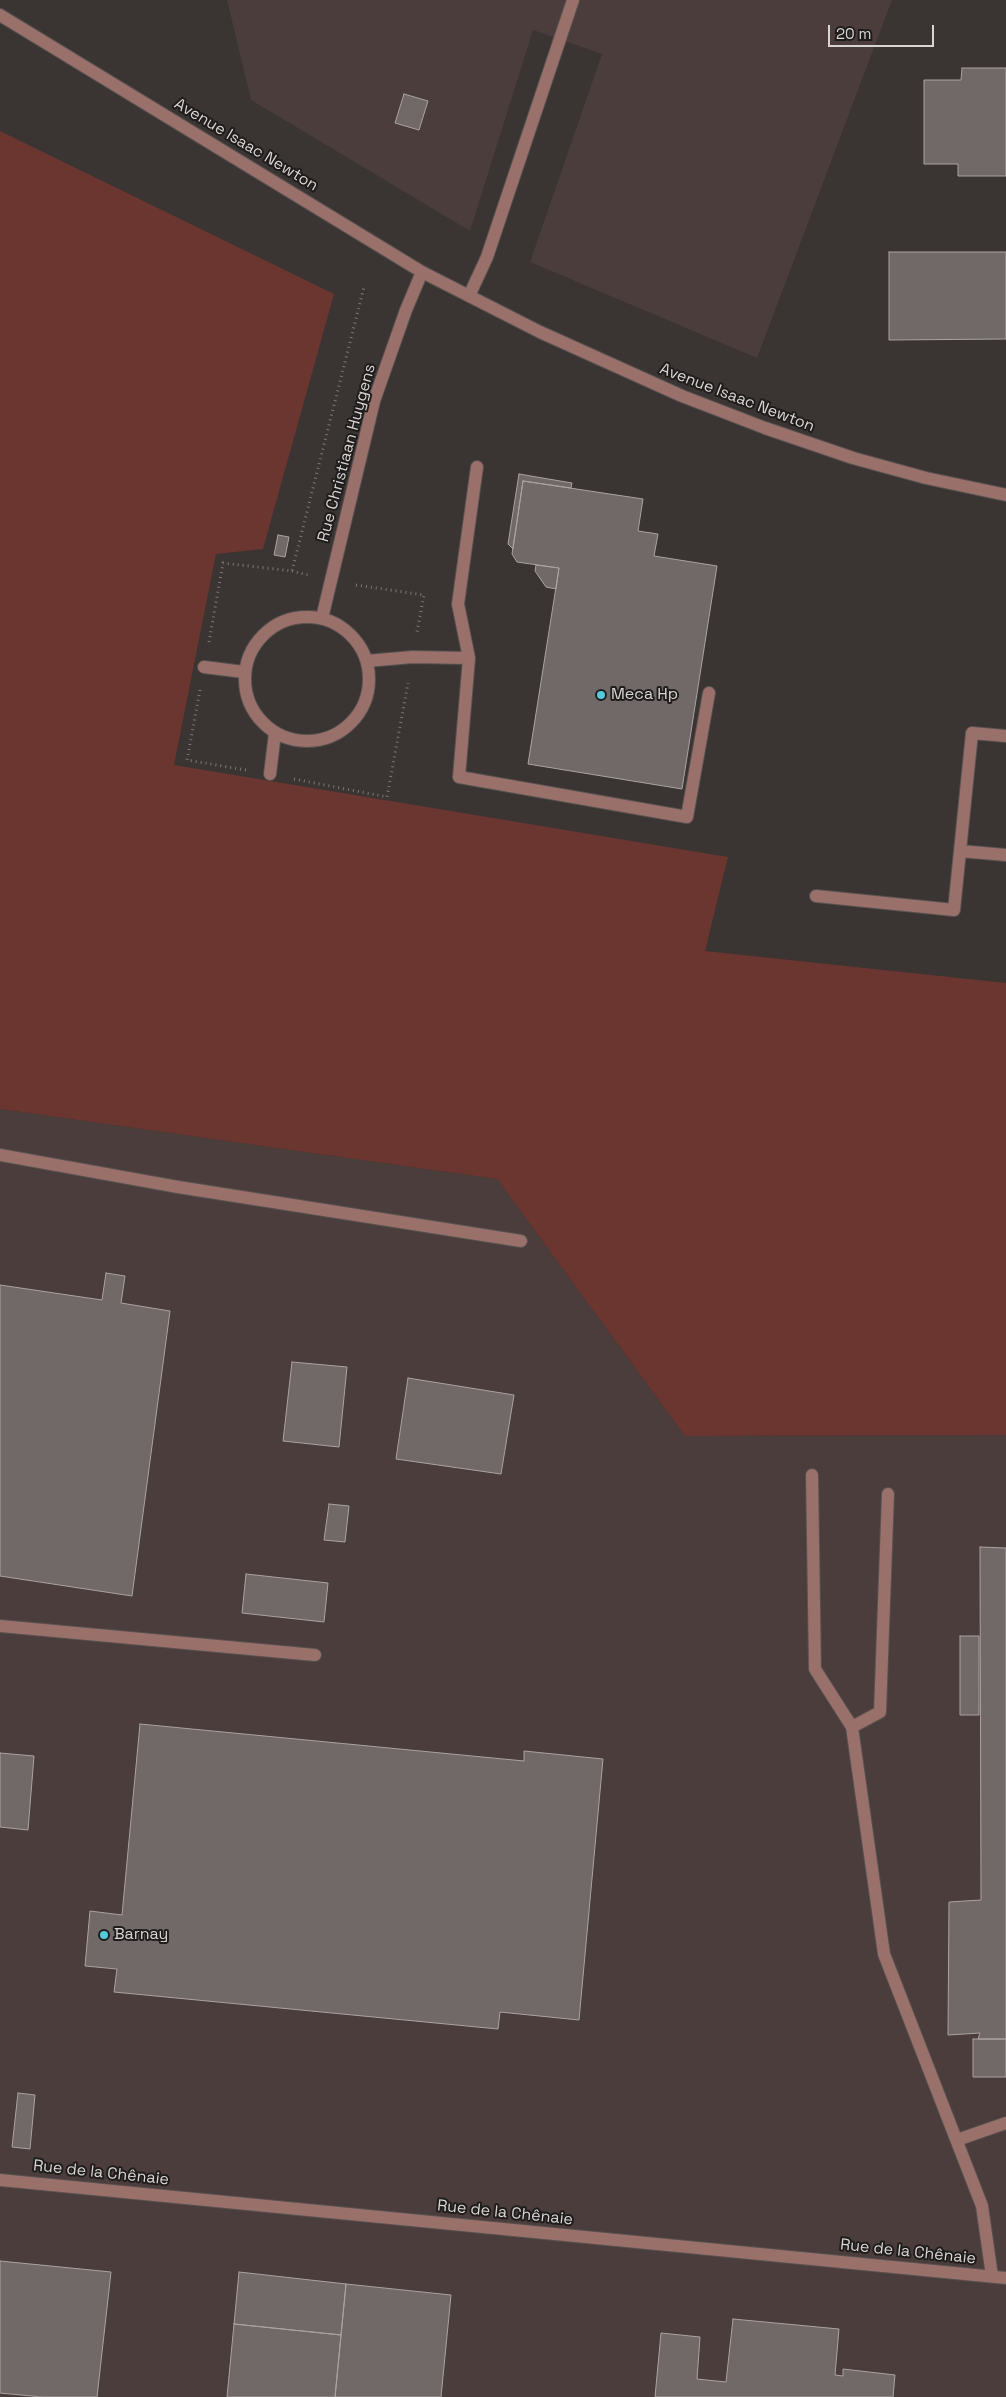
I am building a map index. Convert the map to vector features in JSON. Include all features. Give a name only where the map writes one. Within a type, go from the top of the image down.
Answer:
[{"type":"street","points":[[469,296],[488,257],[573,0]]},
{"type":"street","name":"Avenue Isaac Newton","points":[[2,15],[422,272],[540,332],[614,367],[765,428],[854,458],[1006,495]]},
{"type":"street","name":"Rue Christiaan Huygens","points":[[322,618],[374,401],[406,310],[422,272]]},
{"type":"street","points":[[477,467],[458,604],[469,658],[459,777],[687,817],[709,692]]},
{"type":"street","points":[[304,616],[322,618],[337,624],[350,633],[360,646],[367,661],[368,694],[361,710],[352,723],[338,733],[323,739],[307,742],[275,733],[261,721],[251,707],[246,690],[244,672],[249,655],[258,640],[271,628],[296,618],[304,616]]},
{"type":"street","points":[[367,661],[412,657],[469,658]]},
{"type":"street","points":[[204,667],[244,672]]},
{"type":"street","points":[[270,774],[275,733]]},
{"type":"street","points":[[816,896],[954,910],[972,733],[1006,736]]},
{"type":"street","points":[[960,851],[1006,855]]},
{"type":"street","points":[[0,1155],[178,1187],[521,1241]]},
{"type":"street","points":[[812,1475],[815,1669],[852,1727],[884,1954],[982,2206],[992,2276]]},
{"type":"street","points":[[852,1727],[880,1712],[888,1494]]},
{"type":"street","points":[[0,1626],[315,1655]]},
{"type":"street","points":[[957,2140],[1006,2123]]},
{"type":"street","name":"Rue de la Chênaie","points":[[0,2180],[1006,2278]]},
{"type":"path","points":[[330,580],[424,596],[387,797],[187,760],[223,563],[292,571],[364,287]]},
{"type":"shaded area","points":[[227,0],[892,0],[757,358],[530,262],[602,54],[533,30],[470,231],[251,100]]},
{"type":"shaded area","points":[[0,131],[334,294],[263,549],[216,554],[174,765],[728,857],[705,951],[1006,983],[1006,1435],[685,1436],[497,1179],[0,1109]]},
{"type":"shaded area","points":[[0,1109],[497,1179],[685,1436],[1006,1435],[1006,2397],[0,2397]]},
{"type":"building","points":[[962,68],[1006,68],[1006,176],[958,176],[958,164],[924,164],[924,80],[961,80]]},
{"type":"building","points":[[404,94],[428,101],[419,130],[395,123]]},
{"type":"building","points":[[889,252],[1006,252],[1006,339],[889,340]]},
{"type":"building","points":[[519,474],[572,483],[571,488],[523,481],[513,549],[508,544]]},
{"type":"building","points":[[523,481],[643,499],[638,531],[658,534],[654,556],[717,566],[682,789],[528,764],[559,568],[517,562],[512,554]]},
{"type":"building","points":[[278,535],[289,537],[285,557],[274,555]]},
{"type":"building","points":[[536,565],[559,568],[556,589],[546,587],[535,571]]},
{"type":"building","points":[[106,1273],[125,1276],[121,1303],[170,1311],[132,1596],[0,1576],[0,1285],[102,1300]]},
{"type":"building","points":[[292,1362],[347,1367],[339,1447],[283,1441]]},
{"type":"building","points":[[408,1378],[514,1395],[501,1474],[396,1459]]},
{"type":"building","points":[[329,1504],[349,1506],[345,1542],[324,1540]]},
{"type":"building","points":[[980,1547],[1006,1548],[1006,2039],[978,2039],[980,2033],[948,2035],[949,1902],[981,1900]]},
{"type":"building","points":[[246,1574],[328,1583],[324,1622],[242,1613]]},
{"type":"building","points":[[960,1636],[979,1636],[979,1715],[960,1715]]},
{"type":"building","points":[[140,1724],[524,1761],[524,1751],[603,1759],[579,2020],[500,2012],[498,2029],[114,1992],[117,1969],[85,1966],[90,1911],[122,1915]]},
{"type":"building","points":[[0,1753],[34,1756],[28,1830],[0,1827]]},
{"type":"building","points":[[973,2039],[1006,2039],[1006,2077],[973,2077]]},
{"type":"building","points":[[18,2093],[35,2095],[30,2149],[12,2147]]},
{"type":"building","points":[[0,2261],[111,2272],[97,2397],[42,2397],[0,2393]]},
{"type":"building","points":[[239,2272],[346,2284],[341,2335],[234,2324]]},
{"type":"building","points":[[346,2284],[451,2295],[441,2397],[335,2397]]},
{"type":"building","points":[[733,2319],[839,2329],[835,2375],[843,2376],[843,2369],[895,2375],[893,2397],[655,2397],[661,2333],[700,2337],[697,2379],[726,2382]]},
{"type":"building","points":[[234,2324],[341,2335],[335,2397],[227,2397]]},
{"type":"place","name":"Meca Hp","points":[[601,695]]},
{"type":"place","name":"Barnay","points":[[104,1935]]}]
